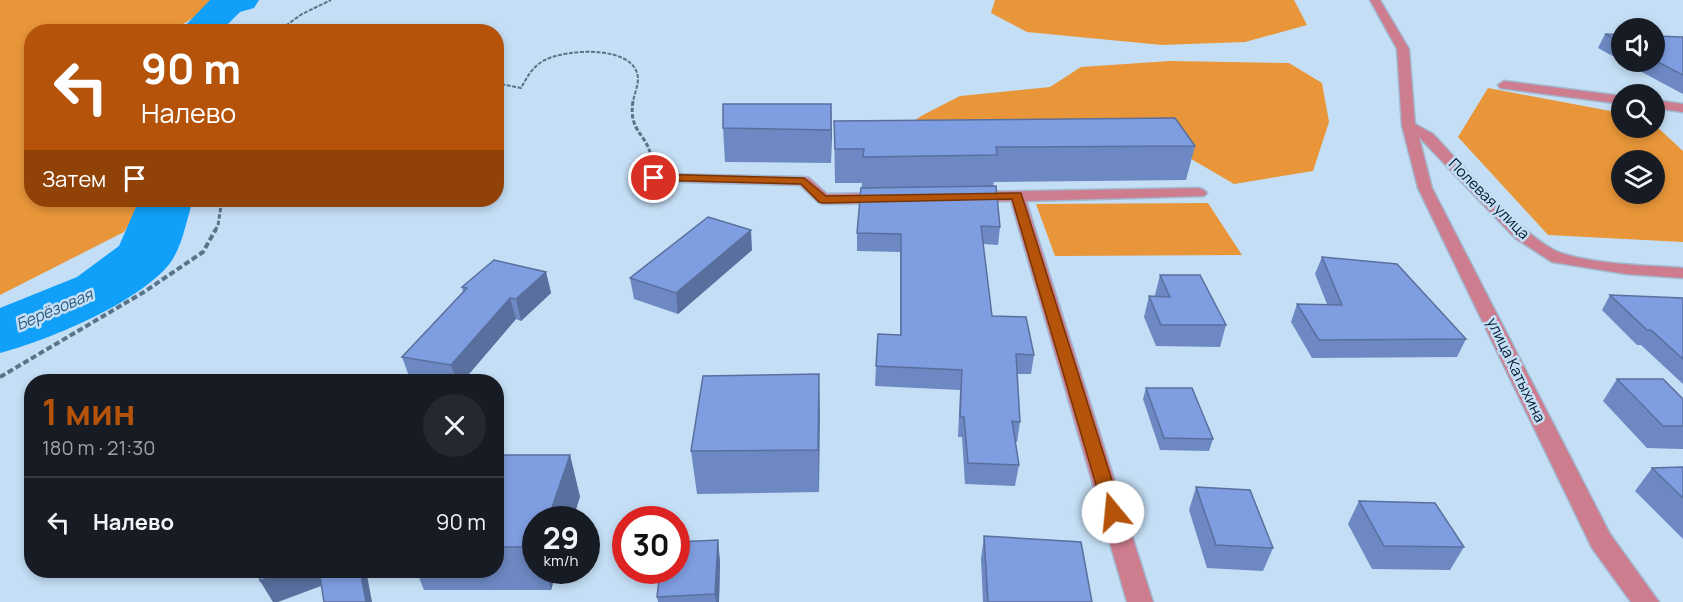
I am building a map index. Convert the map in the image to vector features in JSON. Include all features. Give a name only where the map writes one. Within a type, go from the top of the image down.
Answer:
[{"type":"street","name":"улица Катыхина","points":[[1376,0],[1403,49],[1409,126],[1425,188],[1601,541],[1646,602]]},
{"type":"street","points":[[1504,85],[1611,99]]},
{"type":"street","points":[[1665,106],[1683,108]]},
{"type":"street","name":"Полевая улица","points":[[1409,126],[1428,137],[1521,235],[1558,258],[1626,269],[1683,273]]},
{"type":"street","points":[[654,178],[804,181],[823,199],[902,198]]},
{"type":"street","points":[[960,197],[1199,193]]},
{"type":"street","points":[[1017,196],[1140,602]]},
{"type":"path","points":[[288,24],[302,14],[331,0]]},
{"type":"path","points":[[504,85],[521,88],[538,64],[571,52],[601,52],[619,57],[632,65],[638,79],[631,102],[633,122],[639,137],[649,146],[654,178]]},
{"type":"path","points":[[0,377],[144,292],[203,252],[218,225],[221,207]]},
{"type":"shaded area","points":[[0,0],[226,0],[183,24],[24,24],[24,207],[140,207],[124,232],[0,295]]},
{"type":"shaded area","points":[[995,0],[1294,0],[1307,25],[1245,42],[1162,45],[1027,32],[991,13]]},
{"type":"shaded area","points":[[1170,61],[1289,63],[1322,83],[1329,122],[1313,171],[1234,184],[1169,146],[881,145],[921,116],[960,96],[1050,87],[1081,67]]},
{"type":"shaded area","points":[[1488,88],[1611,111],[1611,138],[1665,138],[1665,134],[1683,151],[1683,242],[1548,235],[1458,137]]},
{"type":"shaded area","points":[[1208,203],[1242,255],[1055,256],[1036,204]]},
{"type":"building","points":[[1665,36],[1683,37],[1683,75],[1665,66]]},
{"type":"building","points":[[723,104],[831,104],[831,130],[723,128]]},
{"type":"building","points":[[1175,118],[1195,146],[996,147],[997,155],[863,157],[864,149],[835,149],[834,121]]},
{"type":"building","points":[[996,186],[1000,227],[981,226],[992,316],[1026,317],[1034,355],[1016,354],[1020,422],[1012,421],[1019,465],[968,463],[964,417],[960,417],[962,370],[876,366],[878,334],[901,335],[901,234],[857,233],[861,188]]},
{"type":"building","points":[[708,217],[751,230],[676,293],[630,278]]},
{"type":"building","points":[[1322,257],[1397,264],[1466,339],[1319,340],[1297,304],[1342,305]]},
{"type":"building","points":[[494,260],[546,272],[516,299],[510,298],[451,365],[402,357],[467,288],[462,287]]},
{"type":"building","points":[[1160,275],[1200,275],[1226,325],[1161,325],[1149,296],[1170,297]]},
{"type":"building","points":[[1610,295],[1683,298],[1683,359],[1651,330],[1647,330]]},
{"type":"building","points":[[819,374],[818,450],[691,451],[703,376]]},
{"type":"building","points":[[1617,379],[1663,379],[1683,399],[1683,426],[1663,426]]},
{"type":"building","points":[[1146,388],[1192,388],[1213,439],[1164,438]]},
{"type":"building","points":[[504,455],[570,455],[552,506],[522,506],[522,547],[504,547]]},
{"type":"building","points":[[1683,467],[1683,498],[1652,468]]},
{"type":"building","points":[[1196,487],[1250,490],[1273,548],[1216,545]]},
{"type":"building","points":[[1359,501],[1435,503],[1464,547],[1384,546]]},
{"type":"building","points":[[984,536],[1081,542],[1092,602],[988,602]]},
{"type":"building","points":[[718,540],[715,594],[657,597],[658,584],[690,584],[690,541]]},
{"type":"building","points":[[320,578],[362,578],[366,602],[324,602]]},
{"type":"waterway","name":"Берёзовая","points":[[206,24],[227,4],[241,0]]},
{"type":"waterway","name":"Берёзовая","points":[[0,332],[99,290],[145,255],[163,207]]},
{"type":"route","points":[[654,178],[804,181],[823,199],[1017,196],[1113,512]]}]
